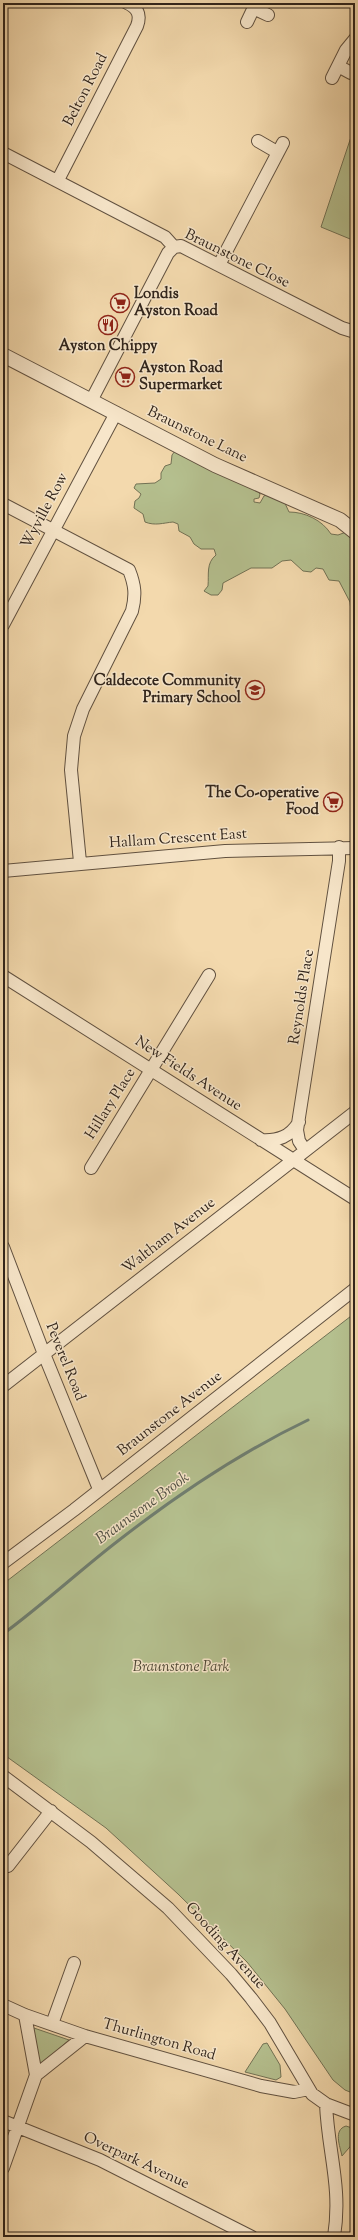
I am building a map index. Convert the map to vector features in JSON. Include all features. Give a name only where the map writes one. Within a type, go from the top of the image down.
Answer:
[{"type":"street","name":"Belton Road","points":[[58,180],[137,26],[139,14],[137,9],[127,3]]},
{"type":"street","points":[[247,22],[255,6],[268,15]]},
{"type":"street","points":[[332,78],[346,50],[355,39]]},
{"type":"street","points":[[338,66],[351,73]]},
{"type":"street","points":[[218,265],[280,147],[258,142]]},
{"type":"street","name":"Braunstone Close","points":[[3,153],[58,180],[165,237],[174,247],[181,246],[342,328],[355,332]]},
{"type":"street","points":[[91,401],[168,253],[174,247]]},
{"type":"street","name":"Braunstone Lane","points":[[3,355],[215,465],[340,520],[355,532]]},
{"type":"street","name":"Wyville Row","points":[[3,625],[116,413]]},
{"type":"street","points":[[3,504],[129,570],[136,595],[132,611],[83,709],[74,736],[71,770],[80,862]]},
{"type":"street","name":"Hallam Crescent East","points":[[3,871],[80,862],[225,851],[339,847],[355,848]]},
{"type":"street","name":"Reynolds Place","points":[[305,1150],[299,1140],[299,1122],[339,861],[339,847]]},
{"type":"street","name":"Hillary Place","points":[[90,1168],[209,974]]},
{"type":"street","name":"New Fields Avenue","points":[[3,976],[152,1069],[291,1160],[355,1199]]},
{"type":"street","name":"Waltham Avenue","points":[[3,1386],[291,1160],[355,1112]]},
{"type":"street","points":[[261,1140],[272,1141],[282,1138],[293,1131],[299,1122]]},
{"type":"street","name":"Peverel Road","points":[[3,1247],[44,1354],[99,1488]]},
{"type":"street","name":"Braunstone Avenue","points":[[3,1563],[74,1510],[99,1488],[355,1289]]},
{"type":"street","name":"Gooding Avenue","points":[[3,1776],[91,1842],[168,1908],[231,1974],[270,2023],[309,2089],[316,2098],[326,2104],[355,2115]]},
{"type":"street","points":[[8,1866],[51,1811]]},
{"type":"street","points":[[52,2024],[74,1964]]},
{"type":"street","name":"Thurlington Road","points":[[3,2005],[26,2015],[85,2036],[273,2089],[294,2092],[309,2089]]},
{"type":"street","points":[[3,2168],[36,2075],[26,2015]]},
{"type":"street","points":[[36,2075],[85,2036]]},
{"type":"street","points":[[326,2104],[328,2136],[337,2183],[334,2237]]},
{"type":"street","name":"Overpark Avenue","points":[[3,2121],[100,2160],[252,2237]]},
{"type":"green space","points":[[355,125],[355,241],[321,227]]},
{"type":"green space","points":[[175,451],[257,491],[260,494],[259,498],[254,499],[254,502],[260,503],[264,496],[269,493],[283,499],[289,512],[301,513],[313,518],[323,525],[331,534],[338,535],[349,531],[355,535],[355,614],[351,611],[350,602],[339,581],[329,580],[323,569],[316,568],[311,572],[303,571],[291,560],[282,561],[272,568],[251,568],[223,583],[222,590],[218,595],[211,595],[204,591],[208,586],[209,565],[216,555],[214,549],[201,549],[194,544],[190,537],[179,531],[178,524],[173,522],[156,524],[145,522],[143,514],[134,508],[135,501],[141,494],[134,488],[136,484],[155,483],[161,479],[161,473],[165,466],[171,464],[172,455]]},
{"type":"green space","name":"Braunstone Park","points":[[355,1313],[355,2094],[345,2090],[333,2080],[285,2009],[247,1962],[178,1894],[106,1828],[3,1754],[3,1584]]},
{"type":"green space","points":[[31,2027],[69,2040],[39,2066]]},
{"type":"green space","points":[[267,2043],[280,2065],[281,2077],[276,2080],[245,2072],[263,2044]]},
{"type":"green space","points":[[346,2126],[355,2129],[355,2141],[342,2156],[338,2135],[342,2128]]},
{"type":"waterway","name":"Braunstone Brook","points":[[3,1634],[114,1544],[160,1509],[232,1461],[308,1420]]},
{"type":"place","name":"Londis Ayston Road","points":[[120,303]]},
{"type":"place","name":"Ayston Chippy","points":[[108,325]]},
{"type":"place","name":"Ayston Road Supermarket","points":[[125,377]]},
{"type":"place","name":"Caldecote Community Primary School","points":[[255,690]]},
{"type":"place","name":"The Co-operative Food","points":[[333,802]]}]
